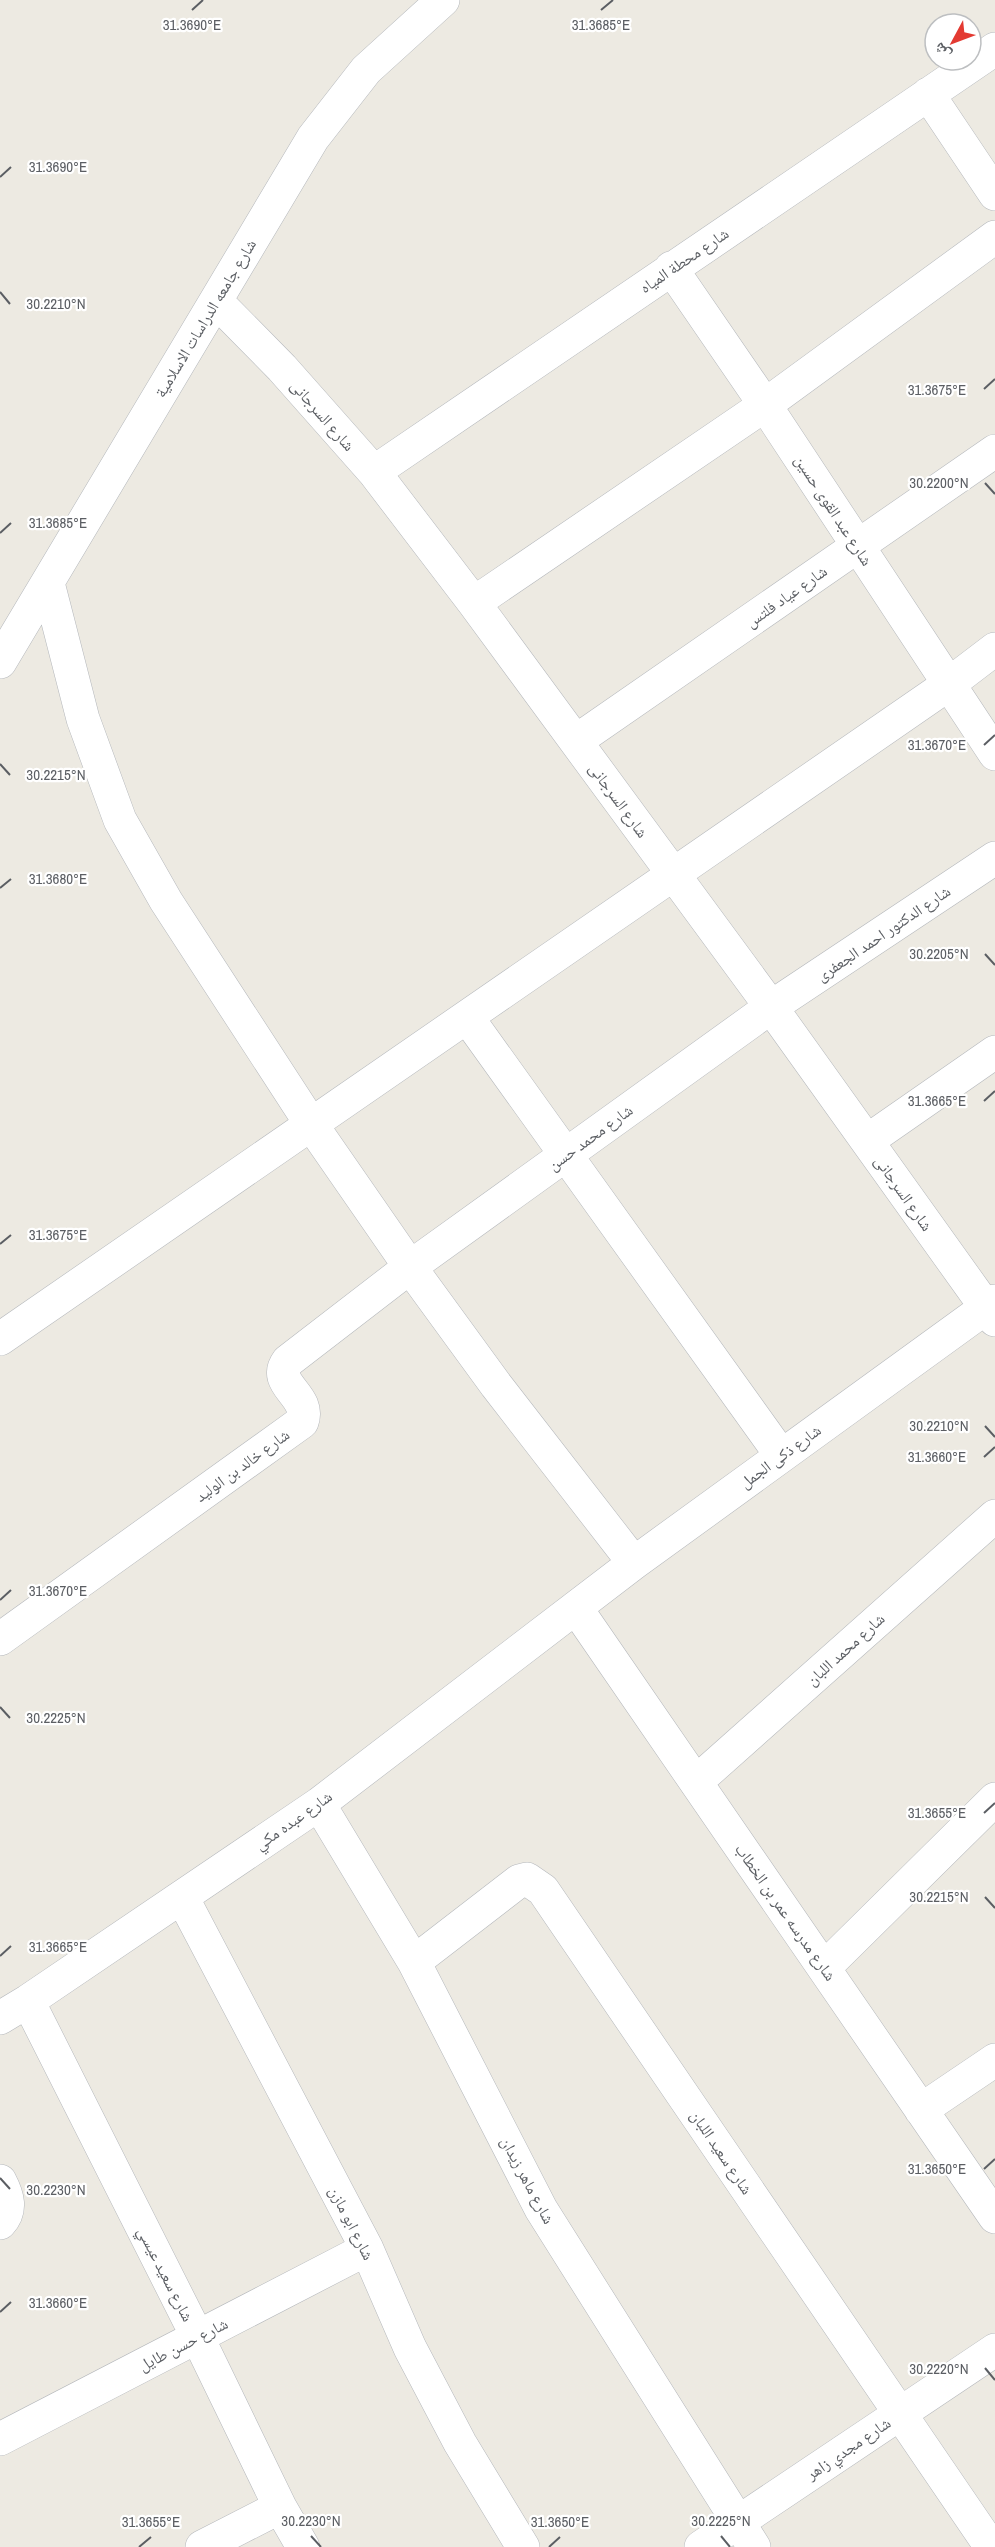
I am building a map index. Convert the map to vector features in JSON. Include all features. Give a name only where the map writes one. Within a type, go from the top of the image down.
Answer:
[{"type":"street","name":"شارع جامعه الدراسات الاسلامية","points":[[0,662],[313,138],[366,70],[443,0]]},
{"type":"street","name":"شارع محطة المياه","points":[[374,472],[995,49]]},
{"type":"street","points":[[928,94],[995,194]]},
{"type":"street","points":[[474,603],[765,405],[995,237]]},
{"type":"street","name":"شارع عبد القوى حسين","points":[[671,268],[765,405],[995,754]]},
{"type":"street","name":"شارع السرجانى","points":[[216,301],[282,368],[374,472],[576,741],[992,1310]]},
{"type":"street","name":"شارع عياد فلتس","points":[[576,741],[995,451]]},
{"type":"street","points":[[48,583],[83,719],[120,820],[166,901],[311,1124],[410,1267],[496,1385],[634,1563]]},
{"type":"street","points":[[0,1339],[949,684],[995,649]]},
{"type":"street","name":"شارع الدكتور احمد الجعفرى","points":[[771,1007],[995,858]]},
{"type":"street","name":"شارع محمد حسن","points":[[410,1267],[771,1007]]},
{"type":"street","points":[[467,1017],[781,1455]]},
{"type":"street","points":[[867,1141],[995,1052]]},
{"type":"street","name":"شارع خالد بن الوليد","points":[[0,1639],[302,1422],[305,1413],[303,1404],[285,1381],[284,1366],[410,1267]]},
{"type":"street","name":"شارع ذكى الجمل","points":[[576,1608],[781,1455],[992,1310]]},
{"type":"street","name":"شارع محمد اللبان","points":[[696,1782],[995,1516]]},
{"type":"street","name":"شارع مدرسه عمر بن الخطاب","points":[[576,1608],[995,2217]]},
{"type":"street","name":"شارع عبده مكي","points":[[0,2018],[319,1804],[576,1608]]},
{"type":"street","points":[[824,1968],[995,1799]]},
{"type":"street","name":"شارع ماهر زيدان","points":[[319,1804],[414,1962],[542,2209],[746,2535]]},
{"type":"street","name":"شارع سعيد اللبان","points":[[414,1962],[519,1881],[527,1880],[543,1890],[991,2547]]},
{"type":"street","name":"شارع ابو مازن","points":[[182,1897],[367,2249],[410,2348],[460,2443],[523,2547]]},
{"type":"street","name":"شارع سعيد عيسي","points":[[28,2001],[197,2336],[280,2507],[303,2547]]},
{"type":"street","points":[[921,2110],[995,2060]]},
{"type":"street","points":[[0,2181],[6,2192],[8,2207],[0,2223]]},
{"type":"street","name":"شارع حسن طايل","points":[[0,2439],[367,2249]]},
{"type":"street","name":"شارع مجدي زاهر","points":[[701,2547],[746,2535],[900,2413],[995,2349]]},
{"type":"street","points":[[202,2547],[280,2507]]}]
